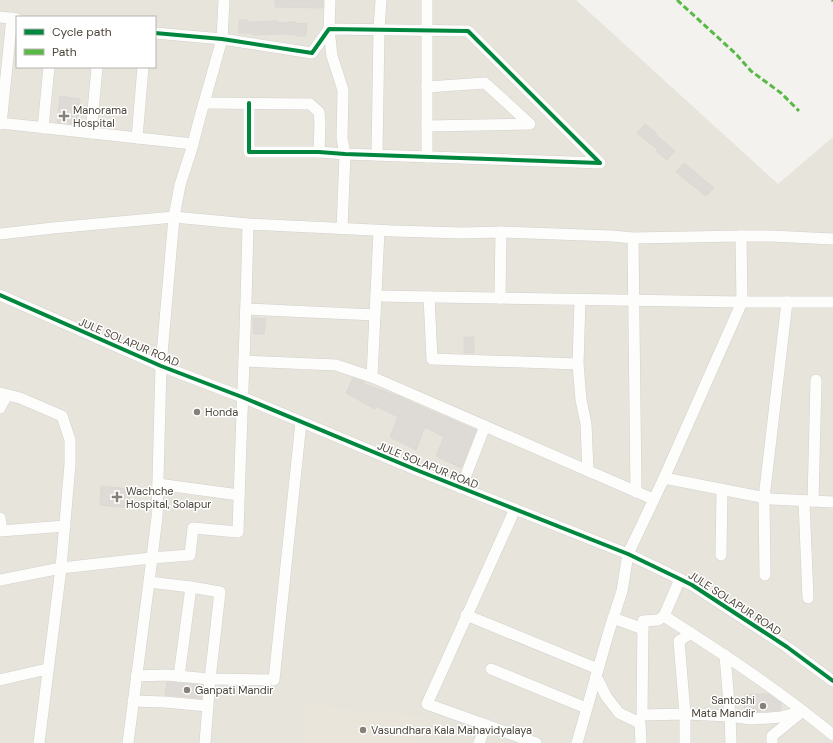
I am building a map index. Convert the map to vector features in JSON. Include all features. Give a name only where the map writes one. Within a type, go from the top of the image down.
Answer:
[{"type":"street","points":[[128,743],[150,582],[157,517],[161,366],[174,217],[180,185],[222,40],[224,0]]},
{"type":"street","points":[[330,0],[329,28],[332,56],[343,90],[342,138],[345,154],[342,229]]},
{"type":"street","points":[[377,156],[379,29],[381,0]]},
{"type":"street","points":[[427,0],[427,157]]},
{"type":"street","points":[[0,17],[15,19],[0,124],[193,144]]},
{"type":"street","points":[[156,33],[222,40],[312,53],[329,28]]},
{"type":"street","points":[[249,103],[249,152],[319,152],[377,156],[600,163],[468,31],[329,28]]},
{"type":"street","points":[[43,128],[49,68]]},
{"type":"street","points":[[91,133],[97,68]]},
{"type":"street","points":[[137,138],[143,68]]},
{"type":"street","points":[[427,87],[485,83],[530,124],[427,126]]},
{"type":"street","points":[[204,103],[310,104],[319,112],[319,152]]},
{"type":"street","points":[[0,234],[174,217],[248,224],[379,231],[462,233],[501,232],[633,238],[770,236],[833,239]]},
{"type":"street","points":[[0,580],[61,568],[190,555],[193,528],[238,532],[248,224]]},
{"type":"street","points":[[372,377],[379,231]]},
{"type":"street","points":[[500,298],[501,232]]},
{"type":"street","points":[[577,743],[586,708],[622,591],[628,554],[664,478],[742,302],[741,236]]},
{"type":"street","points":[[633,238],[636,492]]},
{"type":"street","name":"JULE SOLAPUR ROAD","points":[[0,296],[161,366],[242,397],[461,488],[628,554],[692,585],[787,647],[833,682]]},
{"type":"street","points":[[376,296],[580,300],[833,302]]},
{"type":"street","points":[[429,297],[432,359],[578,364]]},
{"type":"street","points":[[580,300],[578,364],[581,400],[586,424],[588,471]]},
{"type":"street","points":[[765,575],[764,498],[787,302]]},
{"type":"street","points":[[246,309],[375,315]]},
{"type":"street","points":[[244,361],[336,365],[372,377],[654,499]]},
{"type":"street","points":[[808,598],[808,501],[816,380]]},
{"type":"street","points":[[0,408],[4,394],[20,398],[62,416],[70,440],[70,464],[61,568],[47,669],[39,743]]},
{"type":"street","points":[[136,676],[167,675],[274,680],[301,422]]},
{"type":"street","points":[[461,488],[485,426]]},
{"type":"street","points":[[664,478],[771,500],[833,502]]},
{"type":"street","points":[[158,484],[239,495]]},
{"type":"street","points":[[721,555],[722,489]]},
{"type":"street","points":[[515,509],[427,704],[536,743]]},
{"type":"street","points":[[0,518],[1,530],[65,526]]},
{"type":"street","points":[[680,579],[664,616],[658,620],[643,621],[642,715],[684,714],[730,716],[750,719],[786,716],[803,711]]},
{"type":"street","points":[[150,582],[220,592],[207,706],[205,743]]},
{"type":"street","points":[[179,676],[190,587]]},
{"type":"street","points":[[466,616],[597,673],[606,696],[619,713],[640,723],[641,743]]},
{"type":"street","points":[[664,616],[725,655],[803,711],[833,735]]},
{"type":"street","points":[[613,618],[643,629]]},
{"type":"street","points":[[685,743],[679,641],[691,634]]},
{"type":"street","points":[[725,655],[731,743]]},
{"type":"street","points":[[0,680],[47,669]]},
{"type":"street","points":[[491,669],[586,708]]},
{"type":"street","points":[[134,701],[207,706]]},
{"type":"street","points":[[772,743],[772,736],[803,711]]},
{"type":"street","points":[[480,743],[486,725]]},
{"type":"shaded area","points":[[0,0],[576,0],[778,184],[833,137],[833,743],[0,743]]},
{"type":"shaded area","name":"Vasundhara Kala Mahavidyalaya","points":[[303,704],[430,718],[417,743],[302,743]]},
{"type":"building","points":[[275,0],[323,0],[323,8],[275,7]]},
{"type":"building","points":[[239,20],[248,20],[248,22],[278,21],[278,23],[307,23],[306,36],[287,34],[253,35],[253,33],[239,33]]},
{"type":"building","points":[[60,96],[80,99],[77,124],[57,122]]},
{"type":"building","points":[[645,124],[675,151],[667,160],[656,151],[657,149],[637,133]]},
{"type":"building","points":[[684,163],[714,188],[706,196],[676,172]]},
{"type":"building","points":[[253,318],[266,319],[264,334],[253,334]]},
{"type":"building","points":[[464,337],[474,337],[474,353],[464,353]]},
{"type":"building","points":[[353,378],[364,382],[364,384],[398,396],[476,430],[461,468],[436,456],[444,437],[425,427],[416,450],[390,437],[398,417],[376,406],[375,409],[346,393]]},
{"type":"building","points":[[101,486],[130,489],[129,508],[100,505]]},
{"type":"building","points":[[167,682],[202,685],[201,698],[165,695]]},
{"type":"building","name":"Santoshi Mata Mandir","points":[[745,694],[768,694],[781,703],[781,710],[744,711]]},
{"type":"marked path","points":[[677,0],[736,54],[751,71],[781,93],[799,111]]},
{"type":"cycle path","points":[[156,33],[222,39],[312,53],[329,29],[468,31],[600,163],[319,152],[249,152],[249,103]]},
{"type":"cycle path","points":[[0,295],[161,366],[242,397],[419,471],[628,554],[692,585],[787,647],[833,681]]},
{"type":"place","name":"Manorama Hospital","points":[[64,116]]},
{"type":"place","name":"Honda","points":[[197,412]]},
{"type":"place","name":"Wachche Hospital, Solapur","points":[[117,497]]},
{"type":"place","name":"Ganpati Mandir","points":[[187,690]]},
{"type":"place","name":"Santoshi Mata Mandir","points":[[763,706]]},
{"type":"place","name":"Vasundhara Kala Mahavidyalaya","points":[[363,730]]}]
